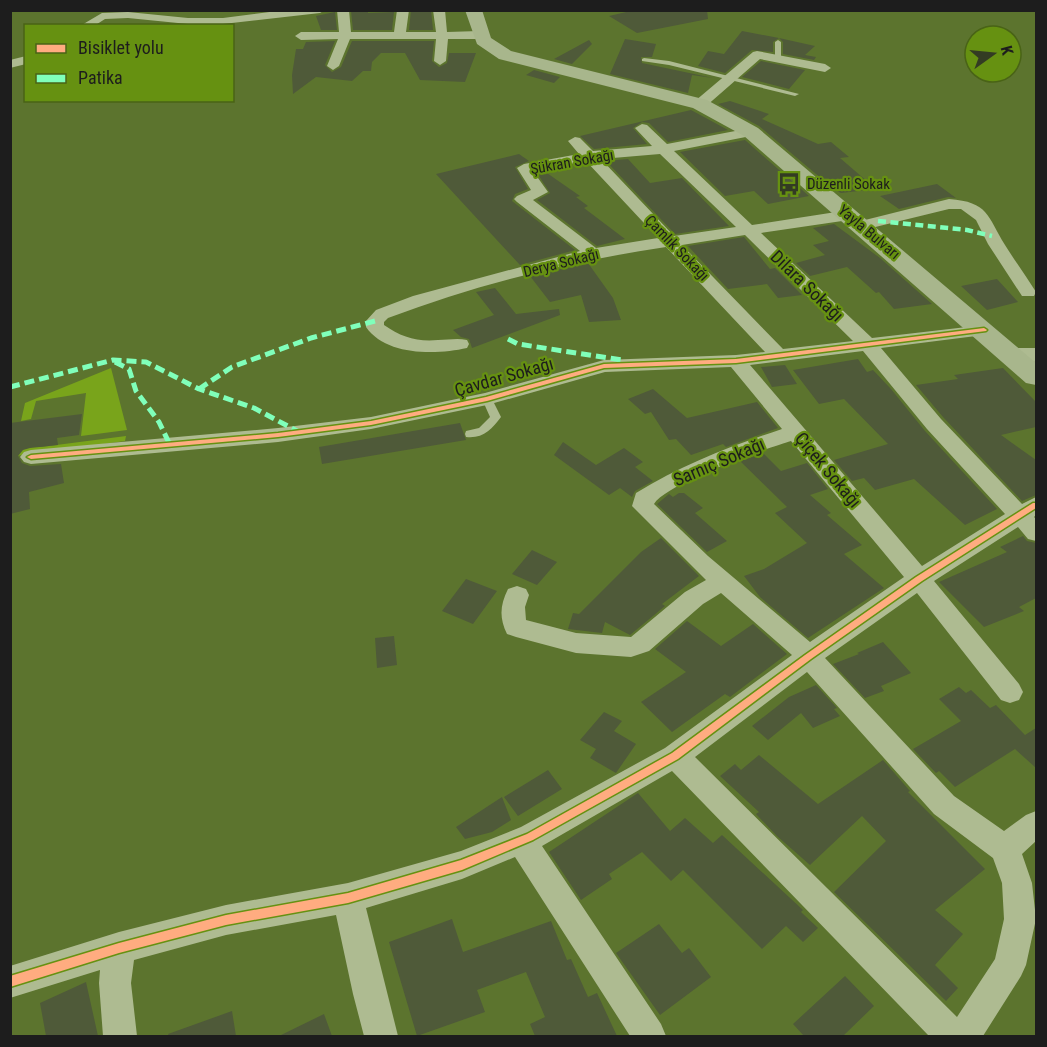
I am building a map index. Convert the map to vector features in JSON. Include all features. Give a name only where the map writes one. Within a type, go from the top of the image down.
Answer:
[{"type":"main road","name":"Yayla Bulvarı","points":[[479,20],[483,43],[505,55],[700,104],[751,132],[984,330],[1024,355],[1036,377]]},
{"type":"street","points":[[89,24],[102,16],[128,15],[188,21],[223,21],[320,10]]},
{"type":"street","points":[[333,66],[340,54],[344,37],[346,18],[343,10]]},
{"type":"street","points":[[399,37],[403,10]]},
{"type":"street","points":[[439,10],[442,37],[440,61]]},
{"type":"street","points":[[301,36],[442,37],[479,20]]},
{"type":"street","points":[[700,104],[757,55],[825,68]]},
{"type":"street","name":"Dilara Sokağı","points":[[642,128],[867,344],[934,424],[1031,517]]},
{"type":"street","name":"Şükran Sokağı","points":[[593,253],[522,199],[540,192],[524,168],[590,156],[663,148],[751,132]]},
{"type":"street","name":"Çamlık Sokağı","points":[[576,141],[778,354]]},
{"type":"street","name":"Derya Sokağı","points":[[460,344],[424,348],[404,345],[375,327],[375,321],[382,314],[419,300],[593,253],[749,230],[856,220],[949,204],[965,205],[983,217],[996,244],[1028,292]]},
{"type":"street","name":"Çavdar Sokağı","points":[[31,457],[278,435],[361,425],[487,399],[604,366],[736,361],[984,330]]},
{"type":"street","name":"Çiçek Sokağı","points":[[736,361],[919,579],[1010,692]]},
{"type":"street","name":"Sarnıç Sokağı","points":[[723,581],[654,519],[643,506],[644,498],[696,470],[796,432]]},
{"type":"street","points":[[10,982],[118,948],[226,920],[348,898],[462,865],[521,840],[675,756],[808,657],[919,579],[1031,517]]},
{"type":"street","points":[[517,596],[512,607],[512,618],[516,627],[576,642],[621,648],[640,644],[677,611],[723,581],[795,642],[944,805],[1005,849],[1017,883],[1020,910],[1013,954],[1010,965],[964,1036]]},
{"type":"street","points":[[675,756],[787,865],[854,939],[952,1036]]},
{"type":"street","points":[[1005,849],[1036,824]]},
{"type":"street","points":[[521,840],[649,1036]]},
{"type":"street","points":[[348,898],[369,994],[381,1036]]},
{"type":"street","points":[[118,948],[116,983],[120,1036]]},
{"type":"lane","points":[[778,42],[778,58]]},
{"type":"lane","points":[[644,60],[669,63],[795,94]]},
{"type":"lane","points":[[470,434],[483,431],[496,417],[487,399]]},
{"type":"green space","points":[[111,368],[127,430],[81,436],[86,393],[36,401],[31,419],[21,421],[25,403]]},
{"type":"green space","points":[[126,436],[125,441],[16,456],[18,443],[41,447]]},
{"type":"building","points":[[368,10],[368,13],[394,12],[392,30],[353,30],[351,11]]},
{"type":"building","points":[[411,10],[431,10],[433,30],[409,30]]},
{"type":"building","points":[[635,10],[707,10],[708,19],[637,33],[609,16]]},
{"type":"building","points":[[335,12],[337,30],[321,30],[316,16]]},
{"type":"building","points":[[742,31],[779,38],[773,42],[773,52],[752,50],[725,73],[698,66],[708,51],[724,54]]},
{"type":"building","points":[[779,38],[815,46],[805,55],[816,57],[814,60],[783,54],[783,42]]},
{"type":"building","points":[[625,39],[656,44],[652,57],[641,57],[642,63],[713,78],[692,75],[688,93],[610,74]]},
{"type":"building","points":[[589,40],[592,44],[572,64],[554,59]]},
{"type":"building","points":[[335,41],[325,65],[332,72],[341,67],[352,41],[434,41],[432,61],[439,67],[447,63],[449,53],[476,53],[465,82],[420,80],[405,53],[381,53],[372,62],[371,71],[363,71],[352,81],[316,77],[293,94],[292,75],[296,49],[303,49],[306,42]]},
{"type":"building","points":[[761,61],[805,70],[789,89],[742,77]]},
{"type":"building","points":[[534,70],[560,77],[554,83],[526,75]]},
{"type":"building","points":[[730,101],[769,114],[762,119],[818,144],[831,142],[849,157],[840,158],[876,189],[841,193],[835,190],[759,126],[718,104]]},
{"type":"building","points":[[691,110],[728,130],[668,142],[649,123],[642,122],[633,128],[647,144],[594,149],[580,136]]},
{"type":"building","points":[[745,140],[809,196],[768,204],[754,191],[725,196],[680,152]]},
{"type":"building","points":[[519,154],[529,161],[515,167],[528,189],[515,194],[512,201],[575,250],[520,265],[436,174]]},
{"type":"building","points":[[628,159],[650,183],[682,178],[729,226],[675,234],[606,161]]},
{"type":"building","points":[[544,171],[580,196],[576,197],[588,206],[584,208],[625,239],[597,246],[537,200],[550,193],[537,173]]},
{"type":"building","points":[[937,184],[956,198],[948,197],[899,209],[880,196]]},
{"type":"building","points":[[834,224],[880,258],[932,304],[894,309],[879,292],[876,293],[847,267],[810,276],[796,263],[825,255],[813,245],[829,241],[813,228]]},
{"type":"building","points":[[744,237],[770,269],[775,268],[802,295],[778,298],[767,284],[728,289],[688,246]]},
{"type":"building","points":[[588,263],[613,298],[621,320],[589,322],[581,295],[550,302],[530,276]]},
{"type":"building","points":[[997,279],[1018,302],[987,310],[961,286]]},
{"type":"building","points":[[495,288],[516,314],[559,309],[560,315],[472,348],[469,339],[461,337],[453,330],[494,315],[476,292]]},
{"type":"building","points":[[858,359],[867,372],[873,370],[891,389],[925,431],[997,509],[965,525],[914,479],[875,490],[864,478],[852,481],[834,460],[888,444],[844,399],[819,404],[793,370]]},
{"type":"building","points":[[785,365],[797,384],[772,387],[761,367]]},
{"type":"building","points":[[1003,368],[1036,402],[1036,427],[1001,435],[1036,460],[1036,495],[1022,501],[916,385],[958,379],[954,375]]},
{"type":"building","points":[[653,389],[687,418],[757,402],[778,428],[726,447],[723,444],[691,455],[676,439],[669,440],[651,412],[645,414],[628,399]]},
{"type":"building","points":[[82,414],[79,435],[57,438],[58,445],[30,448],[23,450],[18,456],[22,463],[30,466],[61,464],[64,483],[29,492],[30,509],[10,514],[10,423]]},
{"type":"building","points":[[460,423],[466,440],[322,464],[319,447]]},
{"type":"building","points":[[563,442],[596,465],[624,448],[643,462],[635,467],[653,481],[635,491],[632,497],[620,488],[609,495],[554,455]]},
{"type":"building","points":[[763,453],[781,471],[807,463],[828,489],[810,495],[831,513],[827,515],[862,545],[844,554],[884,588],[808,638],[760,597],[744,576],[764,569],[807,543],[775,513],[787,507],[740,461]]},
{"type":"building","points":[[684,493],[703,508],[695,513],[727,541],[707,552],[657,504],[669,494],[673,497]]},
{"type":"building","points":[[1023,536],[1027,541],[1036,543],[1036,598],[1019,607],[1024,611],[984,627],[939,582],[1007,552],[1000,547]]},
{"type":"building","points":[[661,538],[699,576],[662,604],[665,606],[630,635],[605,622],[602,633],[568,629],[573,613],[579,614],[641,552]]},
{"type":"building","points":[[532,550],[557,562],[537,585],[512,574]]},
{"type":"building","points":[[466,579],[497,591],[473,624],[442,611]]},
{"type":"building","points":[[687,621],[721,646],[753,624],[787,654],[730,697],[725,694],[672,732],[641,702],[686,672],[655,649]]},
{"type":"building","points":[[394,636],[397,665],[377,668],[375,638]]},
{"type":"building","points":[[883,642],[911,673],[881,686],[884,691],[865,698],[833,664]]},
{"type":"building","points":[[816,685],[837,708],[834,709],[840,716],[813,728],[801,713],[768,740],[752,726],[789,697]]},
{"type":"building","points":[[959,687],[966,693],[971,690],[990,708],[996,705],[1025,735],[1036,728],[1036,768],[1015,749],[955,787],[939,771],[936,773],[913,749],[961,721],[939,699]]},
{"type":"building","points":[[604,712],[622,721],[614,731],[636,744],[616,773],[590,758],[596,749],[580,740]]},
{"type":"building","points":[[759,755],[818,804],[883,760],[910,791],[908,792],[985,869],[935,910],[963,934],[935,965],[958,988],[946,1001],[834,892],[886,841],[862,816],[810,865],[777,836],[756,814],[759,812],[720,776],[735,764],[741,770]]},
{"type":"building","points":[[548,770],[562,789],[518,816],[504,797]]},
{"type":"building","points":[[638,793],[670,831],[685,818],[713,843],[722,835],[803,910],[801,912],[818,928],[803,942],[786,926],[762,949],[683,870],[671,881],[642,852],[609,874],[612,879],[581,900],[549,852]]},
{"type":"building","points":[[502,797],[511,820],[492,832],[465,839],[456,827]]},
{"type":"building","points":[[452,919],[463,952],[551,921],[567,960],[571,959],[588,997],[597,993],[617,1036],[535,1036],[530,1024],[545,1017],[526,972],[477,990],[485,1012],[417,1036],[389,942]]},
{"type":"building","points":[[659,924],[682,953],[689,948],[711,977],[660,1015],[616,953]]},
{"type":"building","points":[[845,976],[874,1006],[843,1036],[804,1036],[793,1024]]},
{"type":"building","points":[[86,982],[98,1036],[46,1036],[40,1003]]},
{"type":"building","points":[[232,1011],[236,1036],[169,1036],[168,1034]]},
{"type":"building","points":[[324,1014],[332,1036],[279,1036]]},
{"type":"marked path","points":[[878,221],[967,230],[992,236]]},
{"type":"marked path","points":[[199,389],[232,367],[311,338],[375,321]]},
{"type":"marked path","points":[[508,339],[518,344],[622,360]]},
{"type":"marked path","points":[[10,387],[113,360],[146,362],[199,389],[254,408],[297,431]]},
{"type":"marked path","points":[[115,362],[129,369],[136,391],[159,422],[170,445]]},
{"type":"cycle path","points":[[31,457],[278,435],[371,423],[487,399],[604,366],[736,361],[984,330]]},
{"type":"cycle path","points":[[10,982],[119,948],[226,920],[348,898],[462,865],[530,837],[675,756],[808,657],[919,579],[1036,505]]},
{"type":"place","name":"Düzenli Sokak","points":[[789,184]]}]
